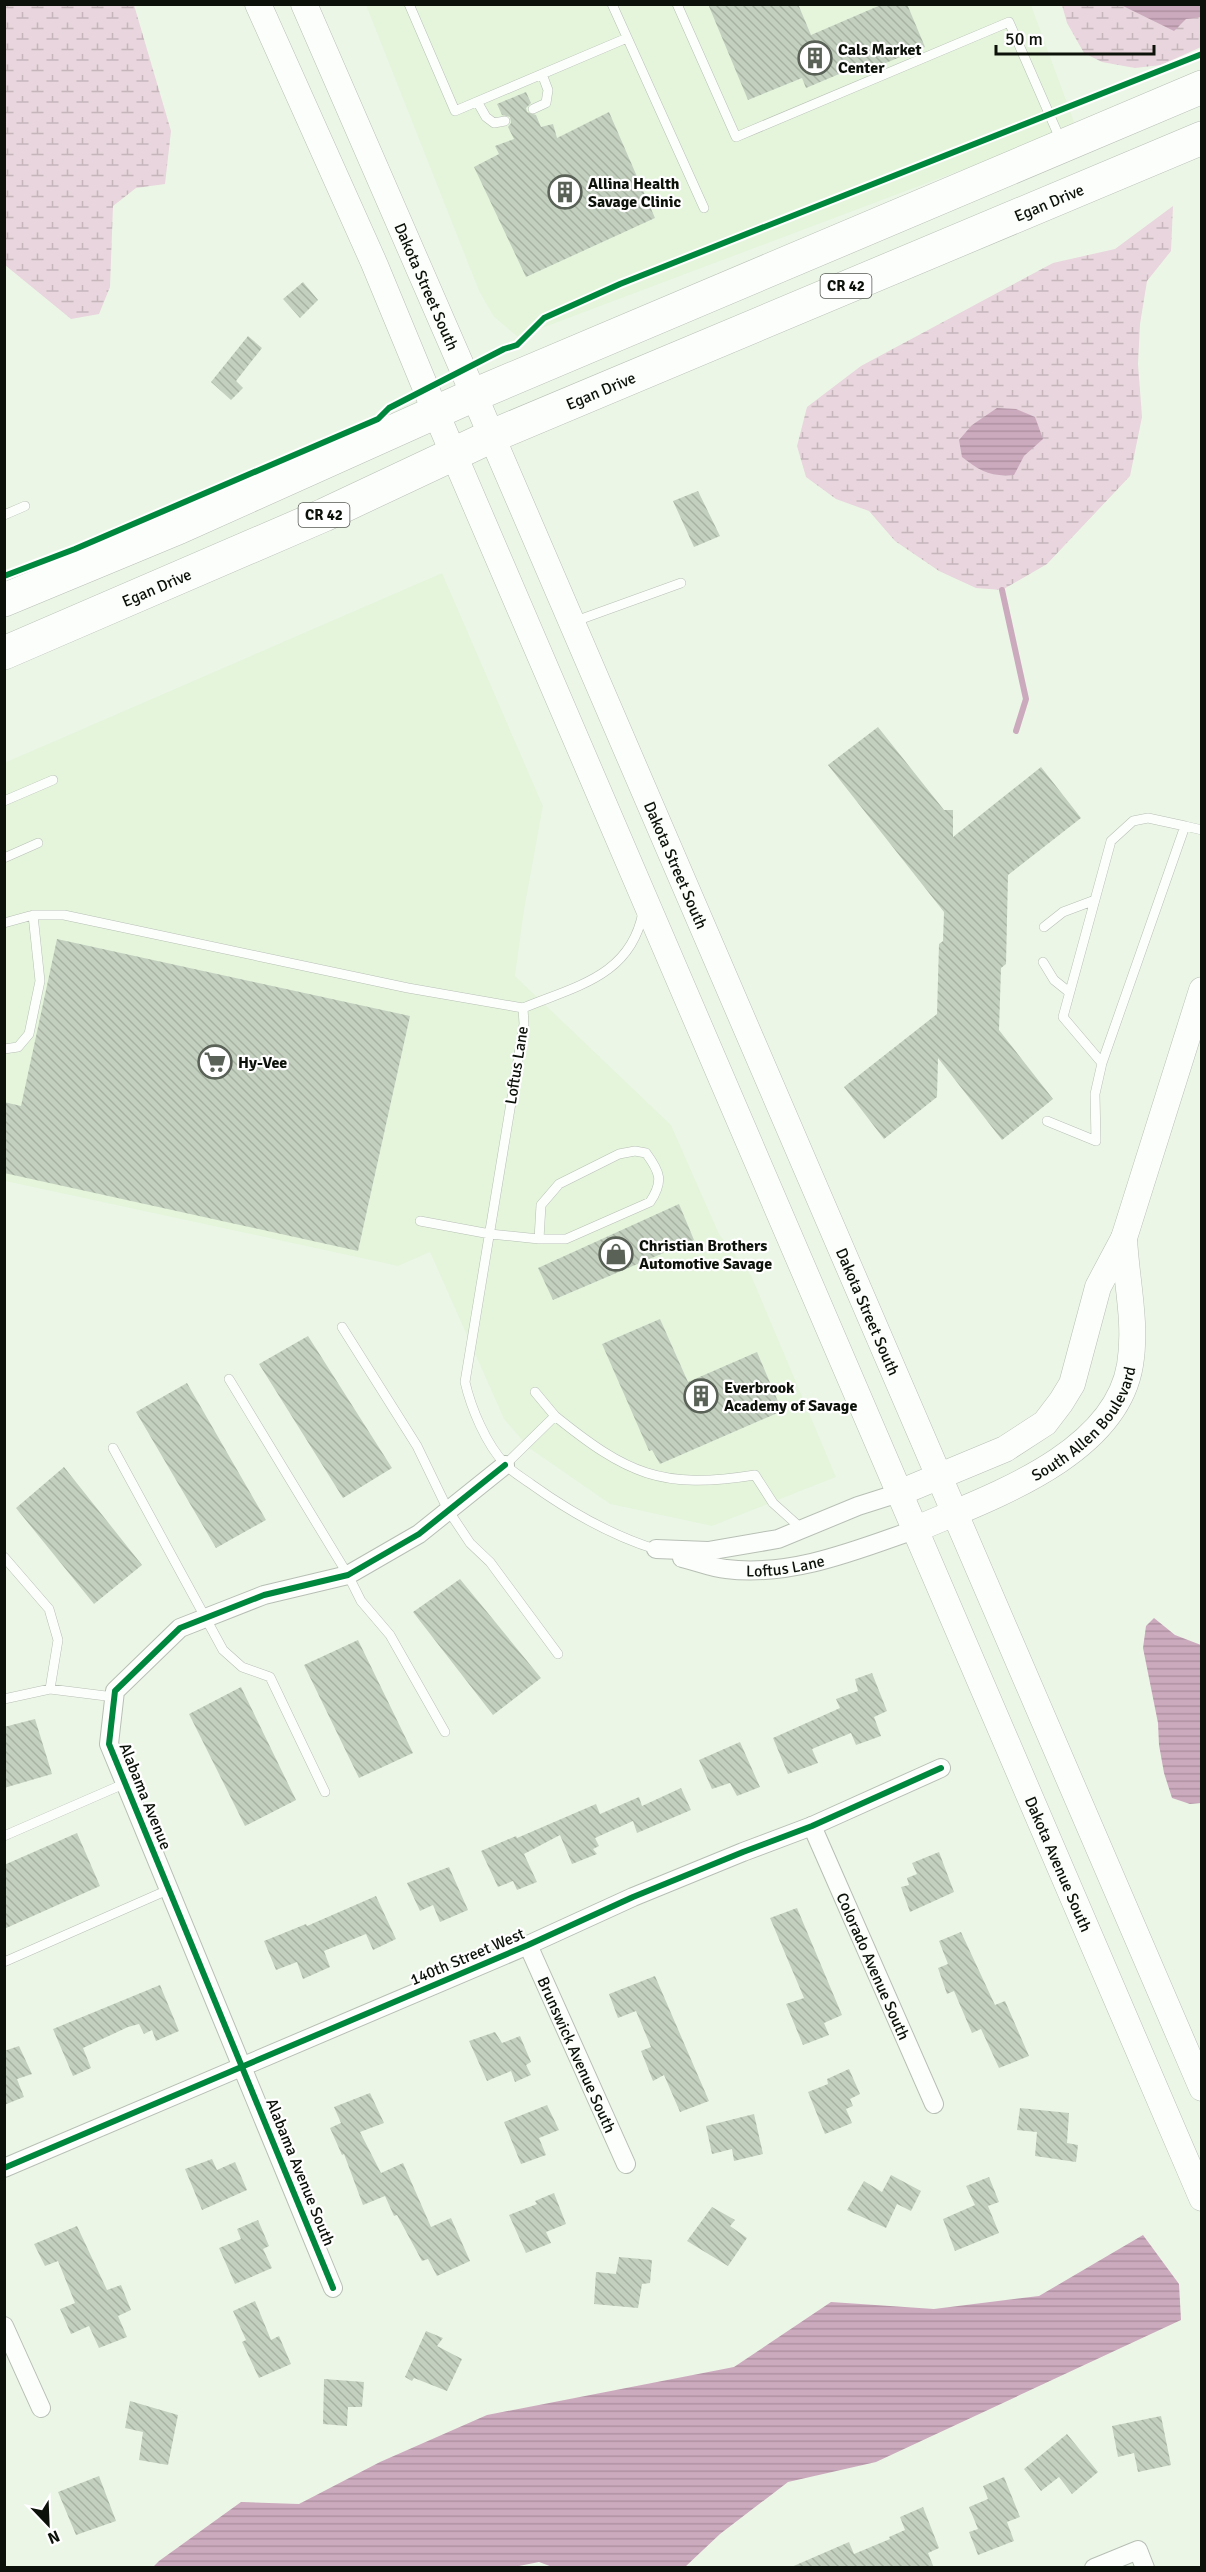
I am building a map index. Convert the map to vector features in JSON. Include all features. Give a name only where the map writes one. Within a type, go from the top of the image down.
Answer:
[{"type":"highway","name":"CR 42","points":[[4,600],[180,527],[474,395],[1202,87]]},
{"type":"highway","name":"Egan Drive","points":[[4,652],[324,515],[492,436],[1202,138]]},
{"type":"main road","points":[[258,4],[374,263],[453,454],[914,1530]]},
{"type":"main road","name":"Dakota Street South","points":[[304,4],[1202,2088]]},
{"type":"main road","name":"South Allen Boulevard","points":[[899,1493],[1005,1449],[1028,1436],[1045,1423],[1072,1384],[1098,1287],[1124,1238],[1202,990]]},
{"type":"main road","name":"South Allen Boulevard","points":[[914,1530],[1031,1478],[1062,1460],[1088,1437],[1120,1394],[1130,1366],[1133,1326],[1126,1276],[1124,1238]]},
{"type":"main road","name":"Dakota Avenue South","points":[[914,1530],[1202,2198]]},
{"type":"street","points":[[114,1697],[114,1690],[180,1628],[264,1595],[348,1575],[419,1534],[505,1465]]},
{"type":"street","name":"Loftus Lane","points":[[656,1550],[708,1551],[778,1539],[858,1506],[899,1493]]},
{"type":"street","name":"Loftus Lane","points":[[677,1556],[725,1569],[765,1571],[806,1565],[914,1530]]},
{"type":"street","name":"Alabama Avenue","points":[[114,1697],[109,1744],[243,2066]]},
{"type":"street","name":"140th Street West","points":[[4,2168],[710,1865],[812,1826],[940,1768]]},
{"type":"street","name":"Colorado Avenue South","points":[[812,1826],[934,2104]]},
{"type":"street","name":"Brunswick Avenue South","points":[[528,1945],[626,2164]]},
{"type":"street","name":"Alabama Avenue South","points":[[243,2066],[333,2288]]},
{"type":"street","points":[[4,2326],[41,2408]]},
{"type":"street","points":[[1094,2568],[1138,2550],[1146,2568]]},
{"type":"lane","points":[[409,4],[455,111],[627,38]]},
{"type":"lane","points":[[612,4],[704,208]]},
{"type":"lane","points":[[677,4],[736,137],[1009,22],[1063,146]]},
{"type":"lane","points":[[533,109],[546,102],[548,90],[542,74]]},
{"type":"lane","points":[[478,103],[486,117],[494,123],[505,121]]},
{"type":"lane","points":[[4,515],[25,506]]},
{"type":"lane","points":[[572,622],[681,583]]},
{"type":"lane","points":[[4,801],[53,780]]},
{"type":"lane","points":[[1102,1063],[1063,1017],[1111,841],[1133,821],[1148,818],[1202,830]]},
{"type":"lane","points":[[1047,1121],[1096,1141],[1095,1094],[1102,1063],[1185,826]]},
{"type":"lane","points":[[4,858],[38,843]]},
{"type":"lane","points":[[1044,927],[1063,912],[1095,900]]},
{"type":"lane","points":[[524,1008],[605,973],[622,960],[640,930],[645,901]]},
{"type":"lane","points":[[4,1049],[18,1047],[29,1034],[40,981],[33,915]]},
{"type":"lane","name":"Loftus Lane","points":[[4,922],[33,915],[64,915],[408,988],[524,1008],[524,1024],[465,1382],[475,1417],[505,1465],[568,1509],[600,1527],[677,1556]]},
{"type":"lane","points":[[1043,962],[1054,980],[1070,992]]},
{"type":"lane","points":[[420,1221],[490,1234],[539,1239],[566,1239],[650,1202],[658,1190],[658,1170],[646,1153],[635,1151],[619,1154],[559,1184],[541,1205],[539,1239]]},
{"type":"lane","points":[[342,1327],[417,1446],[448,1510],[470,1543],[490,1562],[558,1654]]},
{"type":"lane","points":[[229,1379],[348,1575],[361,1601],[390,1635],[444,1732]]},
{"type":"lane","points":[[535,1392],[555,1416],[591,1445],[632,1469],[673,1480],[716,1481],[755,1475],[773,1503],[804,1530]]},
{"type":"lane","points":[[505,1465],[555,1416]]},
{"type":"lane","points":[[113,1448],[223,1650],[242,1667],[270,1677],[325,1792]]},
{"type":"lane","points":[[4,1557],[49,1609],[58,1640],[50,1689]]},
{"type":"lane","points":[[4,1699],[50,1689],[114,1697]]},
{"type":"lane","points":[[4,1836],[126,1784]]},
{"type":"lane","points":[[4,1962],[170,1889]]},
{"type":"shaded area","points":[[366,5],[1031,5],[1076,127],[518,337],[494,317],[479,291]]},
{"type":"shaded area","points":[[1121,5],[1201,5],[1201,17],[1186,19],[1174,31]]},
{"type":"shaded area","points":[[997,408],[1016,409],[1035,417],[1043,439],[1024,456],[1014,475],[986,472],[962,457],[959,440],[972,425]]},
{"type":"shaded area","points":[[442,573],[543,806],[524,910],[515,976],[671,1125],[719,1234],[751,1275],[836,1477],[712,1526],[610,1504],[529,1448],[504,1419],[430,1252],[398,1266],[5,1181],[4,763]]},
{"type":"shaded area","points":[[1154,1618],[1175,1635],[1201,1645],[1201,1803],[1190,1804],[1172,1798],[1164,1773],[1158,1723],[1143,1648],[1146,1626]]},
{"type":"shaded area","points":[[1143,2235],[1179,2284],[1181,2320],[876,2462],[788,2482],[720,2534],[685,2567],[555,2568],[539,2562],[509,2568],[153,2567],[241,2502],[299,2504],[380,2462],[487,2415],[734,2367],[831,2302],[934,2309],[1039,2296]]},
{"type":"green space","points":[[5,4],[134,5],[171,131],[165,184],[136,188],[113,206],[110,287],[99,314],[71,319],[5,265]]},
{"type":"green space","points":[[1062,5],[1201,5],[1201,47],[1161,65],[1135,68],[1102,62],[1084,53],[1067,23]]},
{"type":"green space","points":[[1173,206],[1171,251],[1147,281],[1140,324],[1138,364],[1142,417],[1130,476],[1047,564],[1002,590],[976,588],[939,571],[895,541],[869,511],[836,499],[806,477],[797,446],[807,407],[861,366],[1053,263],[1115,249]],"holes":[[[984,418],[1042,439],[1024,456],[972,425]]]},
{"type":"building","name":"Cals Market Center","points":[[708,4],[798,4],[811,35],[883,4],[907,4],[925,47],[866,71],[863,64],[806,88],[802,78],[748,100]]},
{"type":"building","name":"Allina Health Savage Clinic","points":[[526,92],[531,103],[526,108],[527,112],[536,115],[541,127],[553,124],[557,138],[609,112],[655,218],[526,277],[474,167],[499,154],[495,146],[514,139],[508,127],[511,123],[510,117],[502,115],[497,104]]},
{"type":"building","points":[[303,282],[318,300],[300,318],[283,299]]},
{"type":"building","points":[[248,336],[262,348],[236,381],[243,388],[231,400],[211,382]]},
{"type":"building","points":[[698,491],[720,536],[694,547],[673,501]]},
{"type":"building","points":[[878,727],[944,810],[953,810],[953,837],[1041,767],[1081,818],[1008,875],[1006,964],[1001,968],[999,1030],[1053,1099],[1002,1140],[938,1058],[937,1097],[884,1139],[844,1087],[937,1014],[939,944],[943,941],[944,912],[828,765]]},
{"type":"building","name":"Hy-Vee","points":[[57,939],[410,1016],[358,1251],[4,1173],[4,1102],[21,1106]]},
{"type":"building","name":"Christian Brothers Automotive Savage","points":[[679,1204],[694,1240],[553,1300],[538,1268]]},
{"type":"building","name":"Everbrook Academy of Savage","points":[[660,1319],[688,1382],[757,1352],[782,1411],[660,1464],[652,1450],[649,1451],[602,1344]]},
{"type":"building","points":[[308,1336],[392,1468],[343,1498],[259,1364]]},
{"type":"building","points":[[187,1383],[266,1520],[216,1548],[136,1412]]},
{"type":"building","points":[[64,1467],[142,1565],[94,1604],[16,1508]]},
{"type":"building","points":[[460,1579],[541,1678],[493,1715],[413,1612]]},
{"type":"building","points":[[358,1640],[413,1753],[359,1778],[304,1665]]},
{"type":"building","points":[[872,1673],[887,1711],[874,1717],[881,1736],[856,1745],[851,1733],[812,1749],[818,1763],[788,1774],[773,1738],[840,1708],[836,1699],[858,1691],[855,1679]]},
{"type":"building","points":[[241,1687],[296,1800],[245,1826],[189,1714]]},
{"type":"building","points":[[35,1719],[52,1774],[4,1788],[4,1727]]},
{"type":"building","points":[[740,1742],[760,1787],[737,1796],[730,1783],[712,1789],[699,1760]]},
{"type":"building","points":[[681,1788],[691,1810],[637,1833],[633,1821],[595,1838],[599,1846],[593,1849],[597,1854],[572,1864],[560,1835],[524,1854],[537,1882],[517,1890],[513,1881],[498,1887],[481,1851],[596,1804],[600,1814],[639,1797],[642,1806]]},
{"type":"building","points":[[77,1833],[100,1886],[4,1929],[4,1865]]},
{"type":"building","points":[[939,1852],[954,1892],[910,1912],[901,1887],[909,1885],[907,1878],[917,1874],[912,1863]]},
{"type":"building","points":[[449,1867],[468,1910],[440,1922],[433,1905],[420,1911],[407,1883]]},
{"type":"building","points":[[376,1896],[396,1939],[373,1950],[366,1934],[324,1951],[330,1967],[303,1979],[297,1962],[276,1970],[264,1941],[306,1924],[307,1926]]},
{"type":"building","points":[[797,1908],[842,2015],[824,2023],[829,2035],[803,2045],[786,2004],[804,1998],[770,1918]]},
{"type":"building","points":[[961,1932],[995,2005],[1005,2001],[1029,2056],[999,2068],[981,2029],[972,2033],[954,1991],[947,1994],[938,1968],[948,1964],[939,1941]]},
{"type":"building","points":[[655,1976],[709,2101],[680,2112],[664,2075],[653,2081],[641,2051],[651,2047],[636,2011],[618,2018],[609,1994]]},
{"type":"building","points":[[160,1985],[179,2031],[156,2041],[152,2030],[144,2034],[139,2024],[128,2027],[83,2048],[91,2068],[73,2076],[53,2029]]},
{"type":"building","points":[[495,2032],[502,2043],[520,2036],[531,2062],[526,2065],[531,2075],[515,2082],[511,2071],[487,2081],[469,2041]]},
{"type":"building","points":[[19,2046],[32,2074],[17,2079],[24,2097],[4,2105],[4,2051]]},
{"type":"building","points":[[849,2069],[860,2094],[850,2099],[853,2106],[846,2109],[852,2123],[825,2134],[808,2092],[828,2084],[827,2079]]},
{"type":"building","points":[[370,2093],[384,2123],[360,2132],[381,2173],[403,2163],[431,2227],[451,2218],[470,2261],[437,2276],[428,2259],[422,2261],[397,2215],[394,2216],[385,2196],[363,2205],[344,2154],[342,2155],[330,2128],[341,2123],[334,2107]]},
{"type":"building","points":[[547,2105],[559,2130],[539,2138],[546,2155],[521,2164],[504,2122]]},
{"type":"building","points":[[1020,2108],[1069,2113],[1067,2143],[1078,2145],[1076,2162],[1035,2156],[1037,2132],[1017,2130]]},
{"type":"building","points":[[754,2114],[763,2154],[734,2161],[732,2149],[712,2154],[706,2126]]},
{"type":"building","points":[[212,2159],[217,2170],[235,2162],[247,2190],[202,2210],[185,2169]]},
{"type":"building","points":[[891,2175],[921,2191],[911,2211],[897,2204],[886,2228],[847,2210],[864,2181],[882,2192]]},
{"type":"building","points":[[989,2177],[999,2202],[988,2206],[999,2233],[955,2251],[943,2219],[975,2205],[966,2186]]},
{"type":"building","points":[[554,2193],[566,2224],[546,2232],[551,2243],[526,2253],[509,2215],[537,2204],[535,2201]]},
{"type":"building","points":[[712,2207],[735,2220],[730,2226],[747,2238],[728,2266],[687,2241]]},
{"type":"building","points":[[258,2220],[269,2246],[263,2249],[272,2268],[235,2284],[219,2248],[241,2239],[237,2229]]},
{"type":"building","points":[[77,2226],[107,2290],[121,2285],[131,2310],[118,2316],[127,2337],[99,2348],[89,2326],[71,2334],[60,2309],[75,2303],[58,2261],[45,2266],[34,2244]]},
{"type":"building","points":[[619,2257],[652,2260],[650,2283],[642,2284],[638,2308],[594,2304],[596,2272],[616,2274]]},
{"type":"building","points":[[255,2301],[271,2340],[279,2336],[291,2364],[259,2378],[242,2342],[246,2340],[233,2311]]},
{"type":"building","points":[[426,2331],[443,2338],[437,2346],[462,2359],[447,2391],[414,2378],[412,2381],[405,2377]]},
{"type":"building","points":[[324,2379],[364,2382],[362,2407],[348,2407],[347,2426],[323,2424]]},
{"type":"building","points":[[130,2401],[178,2415],[168,2465],[139,2460],[143,2432],[125,2428]]},
{"type":"building","points":[[1161,2416],[1171,2465],[1138,2472],[1134,2453],[1118,2457],[1112,2426]]},
{"type":"building","points":[[1067,2434],[1098,2472],[1072,2494],[1059,2477],[1041,2491],[1024,2469]]},
{"type":"building","points":[[99,2476],[116,2521],[76,2535],[58,2492]]},
{"type":"building","points":[[1004,2477],[1020,2517],[1007,2522],[1014,2541],[978,2555],[969,2532],[978,2529],[969,2507],[988,2499],[983,2486]]},
{"type":"building","points":[[923,2507],[939,2548],[928,2553],[934,2568],[789,2568],[849,2542],[854,2554],[890,2539],[889,2537],[905,2530],[900,2517]]},
{"type":"waterway","points":[[1002,590],[1026,699],[1016,731]]},
{"type":"cycle path","points":[[4,576],[75,549],[378,419],[389,408],[504,349],[517,345],[544,318],[620,284],[1202,54]]},
{"type":"cycle path","points":[[333,2288],[109,1744],[115,1691],[180,1628],[264,1595],[348,1575],[419,1534],[505,1465]]},
{"type":"cycle path","points":[[4,2168],[528,1945],[633,1897],[812,1826],[941,1768]]},
{"type":"place","name":"Cals Market Center","points":[[815,58]]},
{"type":"place","name":"Allina Health Savage Clinic","points":[[565,192]]},
{"type":"place","name":"Hy-Vee","points":[[215,1062]]},
{"type":"place","name":"Christian Brothers Automotive Savage","points":[[616,1254]]},
{"type":"place","name":"Everbrook Academy of Savage","points":[[701,1396]]}]
